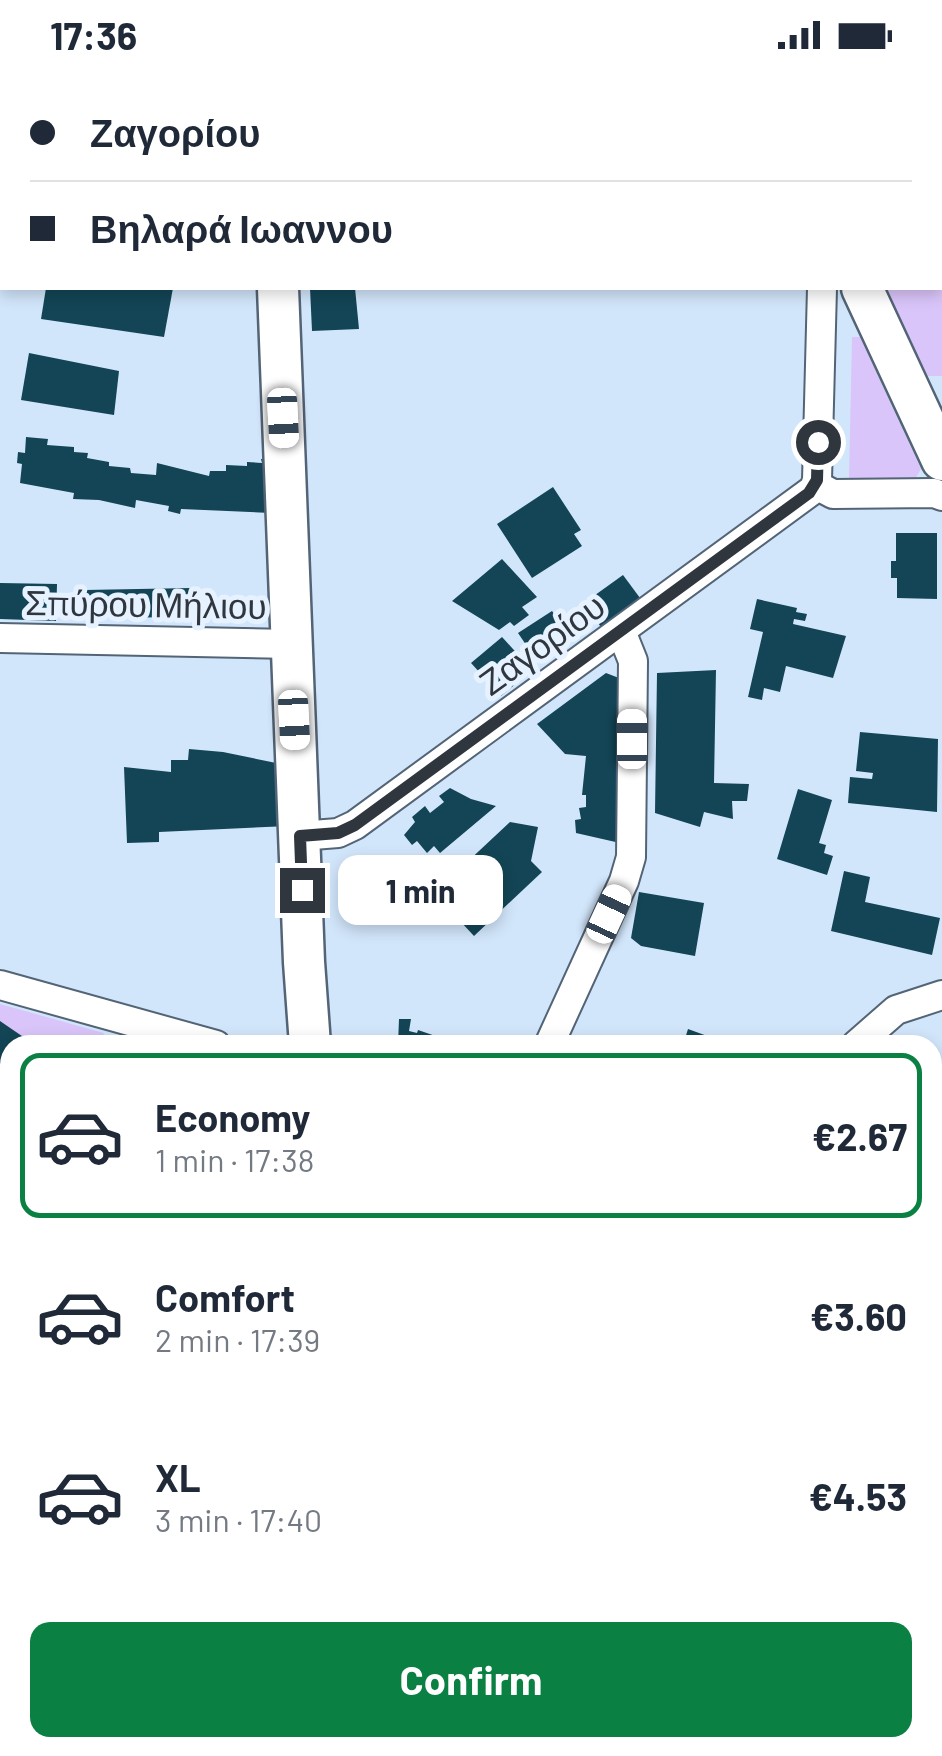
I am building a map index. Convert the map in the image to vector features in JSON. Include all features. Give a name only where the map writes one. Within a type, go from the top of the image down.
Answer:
[{"type":"main road","points":[[278,290],[310,1035]]},
{"type":"main road","points":[[863,290],[934,424],[942,460]]},
{"type":"street","points":[[822,290],[816,485],[833,494],[942,496]]},
{"type":"street","name":"Ζαγορίου","points":[[300,836],[338,833],[355,825],[816,485]]},
{"type":"street","points":[[554,1035],[624,882],[631,857],[633,660],[621,631]]},
{"type":"street","name":"Σπύρου Μήλιου","points":[[0,638],[291,644]]},
{"type":"street","points":[[0,985],[180,1035]]},
{"type":"street","points":[[867,1035],[896,1010],[942,995]]},
{"type":"shaded area","points":[[879,290],[942,290],[942,376],[921,376]]},
{"type":"shaded area","points":[[852,337],[860,337],[921,469],[915,479],[849,478]]},
{"type":"shaded area","points":[[0,1004],[104,1033],[103,1035],[0,1035]]},
{"type":"building","points":[[46,290],[173,290],[164,337],[41,319]]},
{"type":"building","points":[[310,290],[355,290],[359,329],[312,331]]},
{"type":"building","points":[[29,353],[119,371],[114,415],[21,400]]},
{"type":"building","points":[[26,437],[48,439],[47,445],[74,447],[74,452],[88,453],[87,458],[130,468],[131,473],[156,475],[157,463],[209,476],[210,471],[226,471],[226,465],[247,466],[247,462],[270,459],[271,513],[181,509],[180,514],[168,511],[169,506],[136,500],[135,508],[73,499],[74,493],[20,483],[22,464],[17,463],[18,452],[25,453]]},
{"type":"building","points":[[553,487],[581,530],[574,534],[582,546],[532,578],[497,524]]},
{"type":"building","points":[[896,533],[937,533],[937,599],[897,598],[897,578],[891,578],[891,561],[896,561]]},
{"type":"building","points":[[502,559],[537,597],[522,607],[529,615],[514,626],[510,622],[499,630],[452,601]]},
{"type":"building","points":[[623,575],[643,602],[603,630],[584,603]]},
{"type":"building","points":[[0,583],[57,584],[56,621],[0,619]]},
{"type":"building","points":[[191,588],[192,617],[86,618],[85,590]]},
{"type":"building","points":[[757,599],[807,614],[805,621],[794,619],[793,624],[846,636],[833,678],[786,666],[780,692],[764,688],[762,700],[748,697],[763,632],[750,629]]},
{"type":"building","points":[[552,611],[571,638],[537,661],[518,633]]},
{"type":"building","points":[[502,637],[532,670],[501,696],[471,663]]},
{"type":"building","points":[[716,670],[714,783],[749,784],[747,801],[732,801],[733,819],[704,812],[700,827],[655,813],[657,673]]},
{"type":"building","points":[[606,673],[619,678],[620,843],[576,833],[575,820],[581,819],[579,808],[586,807],[586,795],[582,795],[586,756],[565,754],[537,724]]},
{"type":"building","points":[[860,732],[938,739],[937,812],[848,803],[850,777],[872,779],[873,773],[856,771]]},
{"type":"building","points":[[189,749],[286,765],[289,826],[159,832],[159,842],[127,843],[124,767],[171,772],[171,760],[188,760]]},
{"type":"building","points":[[450,788],[496,806],[440,853],[434,846],[427,853],[417,841],[412,845],[404,835],[415,822],[412,817],[425,806],[430,813],[444,802],[439,796]]},
{"type":"building","points":[[798,789],[832,800],[819,843],[826,845],[824,853],[833,856],[827,875],[777,859]]},
{"type":"building","points":[[510,822],[538,827],[531,861],[542,872],[474,936],[434,893]]},
{"type":"building","points":[[844,871],[870,877],[865,902],[940,918],[932,955],[831,931]]},
{"type":"building","points":[[639,892],[704,903],[695,956],[641,946],[631,938]]},
{"type":"building","points":[[399,1019],[411,1019],[409,1031],[433,1035],[398,1035]]},
{"type":"building","points":[[0,1021],[20,1035],[0,1035]]},
{"type":"route","points":[[302,890],[300,836],[338,833],[355,825],[809,493],[817,480],[818,442]]}]
